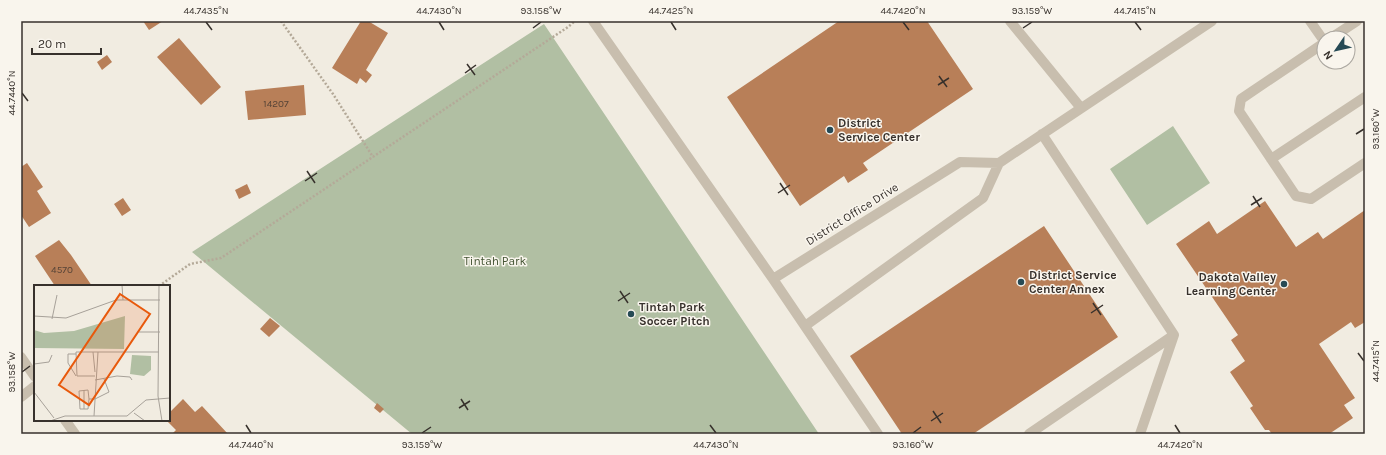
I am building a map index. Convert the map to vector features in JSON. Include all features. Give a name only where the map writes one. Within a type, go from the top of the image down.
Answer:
[{"type":"street","points":[[592,21],[773,279],[878,434]]},
{"type":"street","points":[[1010,21],[1081,108]]},
{"type":"street","points":[[805,326],[982,198],[999,164],[1212,21]]},
{"type":"street","points":[[1310,21],[1316,30]]},
{"type":"street","points":[[1343,30],[1357,21]]},
{"type":"street","points":[[1316,47],[1241,99],[1239,111],[1296,196],[1311,199],[1365,163]]},
{"type":"street","points":[[1271,159],[1365,96]]},
{"type":"street","points":[[1042,134],[1174,335]]},
{"type":"street","name":"District Office Drive","points":[[773,279],[960,162],[999,164]]},
{"type":"street","points":[[1029,434],[1174,335]]},
{"type":"street","points":[[1140,434],[1174,335]]},
{"type":"street","points":[[21,357],[34,376]]},
{"type":"street","points":[[21,397],[34,387]]},
{"type":"street","points":[[66,421],[75,434]]},
{"type":"path","points":[[281,21],[332,94],[373,157]]},
{"type":"path","points":[[160,285],[190,264],[221,258],[575,21]]},
{"type":"green space","name":"Tintah Park","points":[[544,24],[819,434],[412,434],[192,252]]},
{"type":"green space","points":[[1173,126],[1210,183],[1147,225],[1110,169]]},
{"type":"building","points":[[143,21],[163,21],[149,30]]},
{"type":"building","points":[[361,21],[368,21],[388,33],[366,70],[372,75],[366,83],[360,78],[357,84],[332,68]]},
{"type":"building","name":"District Service Center","points":[[839,21],[927,21],[973,89],[863,163],[868,170],[848,183],[844,176],[800,206],[727,97]]},
{"type":"building","points":[[179,38],[221,87],[201,105],[157,57]]},
{"type":"building","points":[[107,55],[112,62],[102,70],[97,62]]},
{"type":"building","points":[[304,85],[306,115],[248,120],[245,91]]},
{"type":"building","points":[[27,163],[43,187],[37,191],[51,213],[29,227],[21,215],[21,167]]},
{"type":"building","points":[[247,184],[251,193],[239,199],[235,190]]},
{"type":"building","points":[[123,198],[131,210],[122,216],[114,204]]},
{"type":"building","name":"Dakota Valley Learning Center","points":[[1265,201],[1296,247],[1318,232],[1323,239],[1365,210],[1365,322],[1355,328],[1351,322],[1319,344],[1355,398],[1344,405],[1353,418],[1329,434],[1272,434],[1269,430],[1265,430],[1250,408],[1253,406],[1230,372],[1245,361],[1231,340],[1238,335],[1176,244],[1209,221],[1217,234]]},
{"type":"building","name":"District Service Center Annex","points":[[1044,226],[1118,337],[973,434],[902,434],[850,356]]},
{"type":"building","points":[[59,240],[91,285],[54,285],[35,256]]},
{"type":"building","points":[[270,318],[280,326],[269,337],[260,329]]},
{"type":"building","points":[[183,399],[195,412],[202,406],[228,434],[172,434],[176,430],[167,421],[170,421],[170,412]]},
{"type":"building","points":[[377,403],[384,409],[380,413],[374,408]]},
{"type":"place","name":"District Service Center","points":[[830,130]]},
{"type":"place","name":"District Service Center Annex","points":[[1021,282]]},
{"type":"place","name":"Dakota Valley Learning Center","points":[[1284,284]]},
{"type":"place","name":"Tintah Park Soccer Pitch","points":[[631,314]]}]
